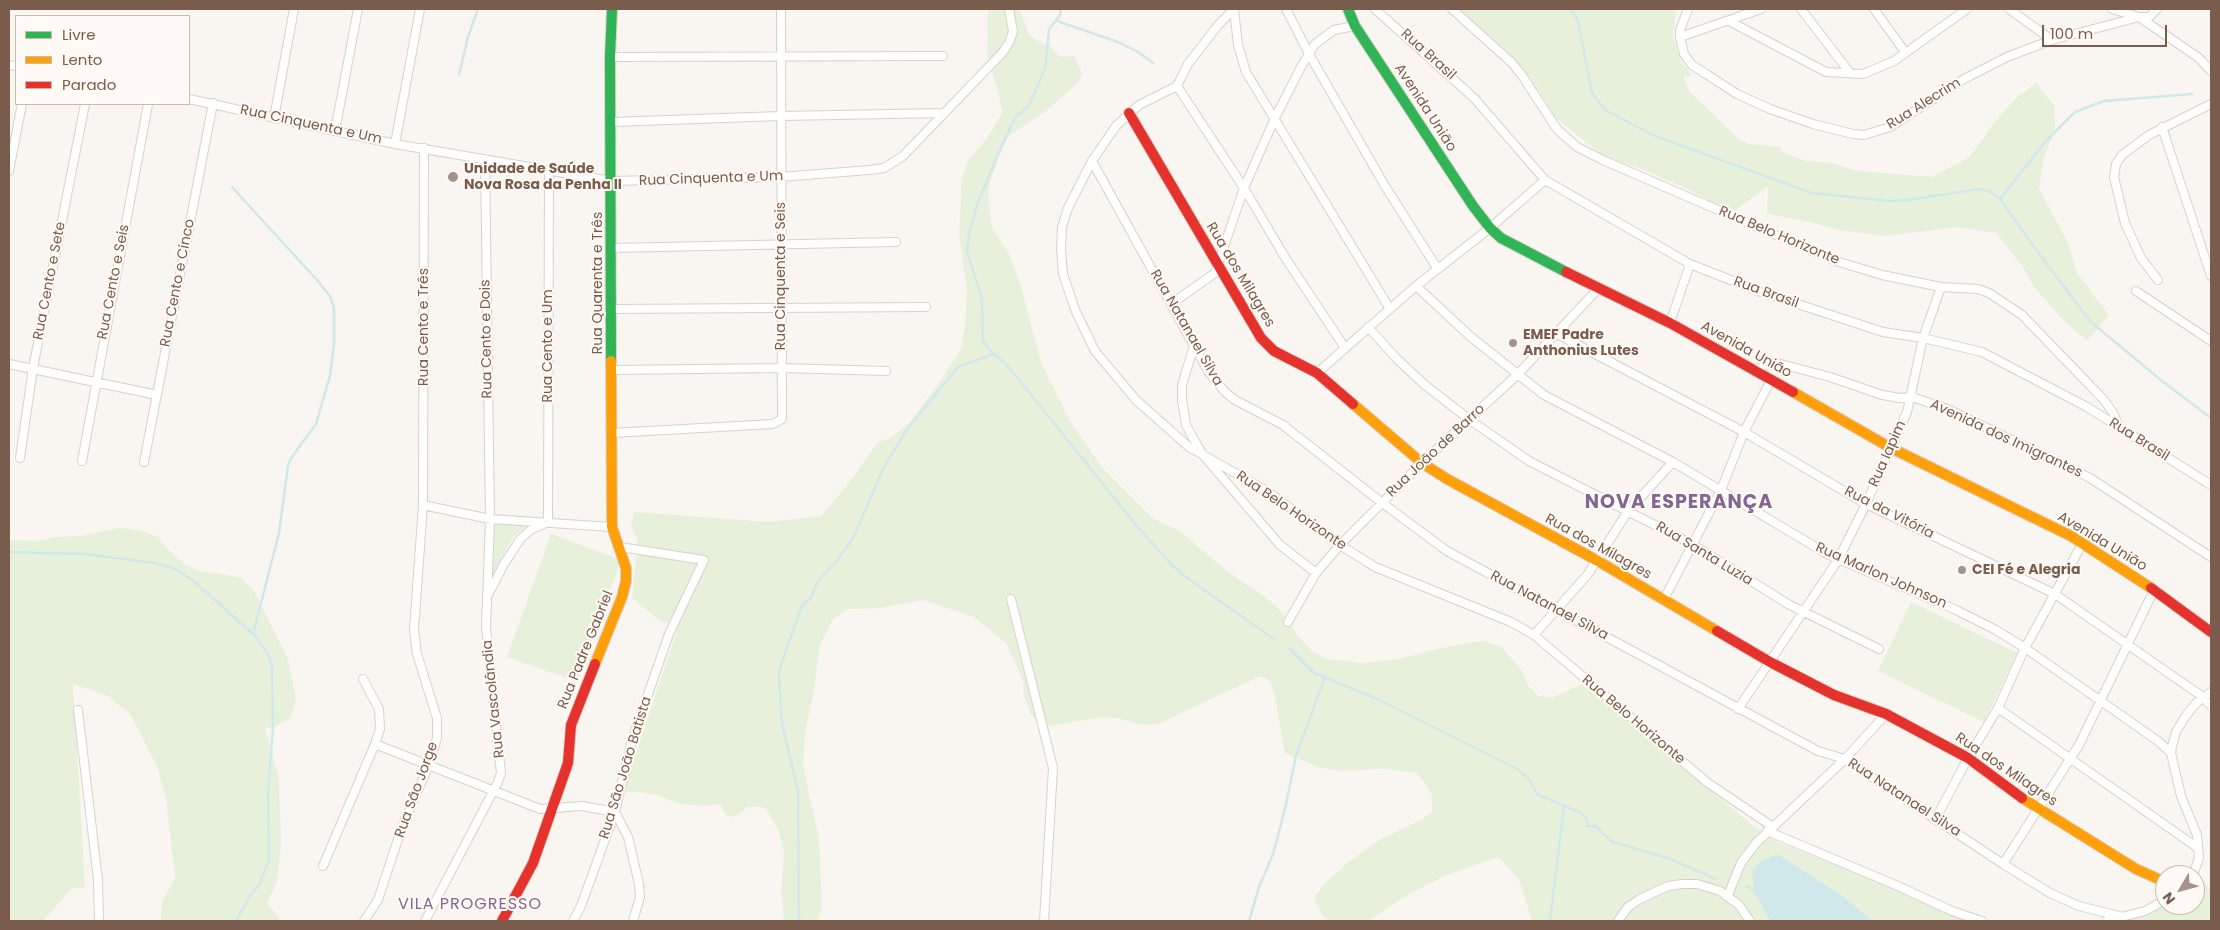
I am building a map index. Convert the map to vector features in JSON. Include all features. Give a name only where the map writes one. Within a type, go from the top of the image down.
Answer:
[{"type":"street","points":[[274,118],[294,9]]},
{"type":"street","points":[[335,131],[358,9]]},
{"type":"street","points":[[395,144],[420,9]]},
{"type":"street","name":"Rua Quarenta e Três","points":[[612,9],[610,57],[612,122],[612,527]]},
{"type":"street","name":"Rua Cinquenta e Seis","points":[[612,433],[773,424],[780,422],[782,416],[780,243],[781,9]]},
{"type":"street","name":"Rua Cinquenta e Um","points":[[190,99],[395,144],[611,181],[780,177],[884,168],[903,156],[1008,46],[1014,26],[1009,9]]},
{"type":"street","points":[[1234,9],[1219,24],[1188,64],[1176,86],[1244,188],[1286,259],[1345,348]]},
{"type":"street","points":[[1234,9],[1241,60],[1252,84],[1275,118],[1390,309]]},
{"type":"street","points":[[1286,9],[1309,54],[1385,186],[1437,268]]},
{"type":"street","name":"Avenida União","points":[[1348,9],[1355,26],[1472,206],[1490,228],[1514,246],[1670,323],[1891,448],[2022,511],[2082,544],[2154,590],[2211,632]]},
{"type":"street","name":"Rua Brasil","points":[[1375,9],[1474,98],[1545,180],[1690,264],[1761,292],[1883,332],[1969,347],[1994,357],[2087,407],[2211,485]]},
{"type":"street","name":"Rua Belo Horizonte","points":[[1452,9],[1517,68],[1556,129],[1571,142],[1590,154],[1836,261],[1882,275],[1941,287],[1978,289],[2011,306],[2104,400],[2120,428]]},
{"type":"street","points":[[1688,9],[1680,30],[1680,37],[1762,9]]},
{"type":"street","points":[[1801,9],[1850,74]]},
{"type":"street","points":[[1874,9],[1905,52]]},
{"type":"street","points":[[1729,21],[1826,72],[1863,74],[1877,70],[1968,9]]},
{"type":"street","points":[[2009,9],[2052,40]]},
{"type":"street","points":[[2112,9],[2139,18],[2199,58],[2211,72]]},
{"type":"street","name":"Rua Alecrim","points":[[1680,37],[1684,54],[1692,65],[1737,94],[1770,109],[1813,124],[1864,135],[1890,127],[1964,79],[2007,57],[2052,40],[2149,17],[2157,9]]},
{"type":"street","points":[[1171,304],[1210,278],[1219,267],[1244,188],[1275,118],[1309,54],[1326,34],[1341,27],[1355,26]]},
{"type":"street","points":[[610,57],[781,58],[943,56]]},
{"type":"street","name":"Rua Belo Horizonte","points":[[1176,86],[1139,105],[1129,113],[1103,144],[1068,208],[1062,227],[1061,249],[1064,274],[1076,312],[1095,351],[1136,400],[1180,439],[1203,455],[1266,490],[1340,545],[1376,568],[1511,622],[1534,635],[1701,777],[1770,829],[1952,911],[1982,921]]},
{"type":"street","name":"Rua Cento e Cinco","points":[[144,462],[213,103]]},
{"type":"street","points":[[2158,280],[2141,258],[2118,199],[2114,176],[2116,164],[2122,155],[2139,141],[2162,127],[2211,104]]},
{"type":"street","points":[[9,171],[22,105]]},
{"type":"street","name":"Rua Cento e Sete","points":[[20,458],[33,368],[85,105]]},
{"type":"street","name":"Rua Cento e Seis","points":[[82,461],[148,105]]},
{"type":"street","points":[[612,122],[945,113]]},
{"type":"street","name":"Rua dos Milagres","points":[[1129,113],[1267,345],[1317,372],[1422,463],[1447,479],[1598,561],[1770,662],[1834,696],[1886,714],[1968,758],[2037,809],[2136,869],[2155,878]]},
{"type":"street","points":[[2162,127],[2208,259],[2211,276]]},
{"type":"street","name":"Rua Cento e Três","points":[[423,505],[424,148]]},
{"type":"street","name":"Rua Cento e Dois","points":[[485,160],[490,519]]},
{"type":"street","name":"Rua Natanael Silva","points":[[1092,162],[1208,371],[1225,392],[1235,400],[1283,425],[1447,551],[1818,751],[1845,759],[2003,864],[2065,900],[2123,917]]},
{"type":"street","name":"Rua Cento e Um","points":[[548,522],[549,170]]},
{"type":"street","points":[[1317,372],[1437,268],[1490,228],[1545,180]]},
{"type":"street","points":[[611,248],[896,242]]},
{"type":"street","points":[[1670,323],[1690,264]]},
{"type":"street","name":"Rua Marlon Johnson","points":[[1416,286],[1470,337],[1517,375],[1555,402],[1674,462],[1838,560],[1977,620],[2025,648],[2158,741],[2171,753]]},
{"type":"street","name":"Rua Iapim","points":[[1738,709],[1838,560],[1866,504],[1912,397],[1923,338],[1941,287]]},
{"type":"street","name":"Rua João de Barro","points":[[1288,622],[1316,573],[1340,545],[1381,502],[1517,375],[1598,289]]},
{"type":"street","points":[[2136,291],[2211,341]]},
{"type":"street","points":[[612,309],[926,307]]},
{"type":"street","name":"Rua Santa Luzia","points":[[1368,327],[1411,372],[1470,420],[1541,468],[1692,544],[1765,591],[1879,649]]},
{"type":"street","name":"Rua da Vitória","points":[[1556,334],[1744,432],[1866,504],[2055,594],[2203,697],[2211,706]]},
{"type":"street","points":[[1194,346],[1182,385],[1183,413],[1190,432],[1203,455],[1280,545],[1316,573]]},
{"type":"street","name":"Avenida dos Imigrantes","points":[[1756,370],[1765,365],[1778,363],[1830,377],[1882,395],[1900,398],[1912,397],[1950,410],[2090,478],[2211,557]]},
{"type":"street","points":[[9,364],[157,395]]},
{"type":"street","points":[[612,370],[782,368],[886,371]]},
{"type":"street","points":[[1664,600],[1721,490],[1744,432],[1771,380]]},
{"type":"street","points":[[1534,635],[1558,610],[1598,561],[1628,511],[1674,462]]},
{"type":"street","points":[[423,505],[490,519],[612,527]]},
{"type":"street","name":"Rua São Jorge","points":[[364,921],[378,900],[403,824],[429,764],[437,738],[437,718],[417,654],[414,630],[423,505]]},
{"type":"street","name":"Rua Vascolândia","points":[[425,921],[500,778],[501,762],[486,627],[490,519]]},
{"type":"street","points":[[486,599],[504,564],[521,538],[532,529],[548,522]]},
{"type":"street","name":"Rua Padre Gabriel","points":[[502,921],[533,862],[568,763],[570,734],[577,707],[622,597],[626,581],[626,568],[612,527]]},
{"type":"street","points":[[1936,818],[1968,758],[1998,708],[2025,648],[2082,544]]},
{"type":"street","name":"Rua São João Batista","points":[[573,921],[584,897],[615,812],[638,721],[669,634],[704,560],[620,548]]},
{"type":"street","points":[[2003,864],[2037,809],[2072,758],[2154,590]]},
{"type":"street","points":[[1011,598],[1053,768],[1044,921]]},
{"type":"street","points":[[323,866],[380,729],[379,710],[363,679]]},
{"type":"street","points":[[2196,865],[2198,858],[2197,835],[2181,796],[2171,753],[2176,732],[2185,717],[2203,697],[2211,692]]},
{"type":"street","points":[[1998,708],[2198,848]]},
{"type":"street","points":[[78,710],[98,880],[99,921]]},
{"type":"street","points":[[1728,895],[1741,863],[1756,843],[1845,759],[1886,714]]},
{"type":"street","points":[[375,744],[540,809],[582,806],[615,812],[628,837],[640,884],[640,897],[633,921]]},
{"type":"street","points":[[1618,921],[1628,908],[1640,899],[1668,886],[1697,884],[1711,887],[1728,895],[1739,905],[1750,921]]},
{"type":"street","points":[[2106,921],[2144,911],[2155,905]]},
{"type":"green space","points":[[988,9],[1019,9],[1030,36],[1043,44],[1049,44],[1056,54],[1062,57],[1074,56],[1082,73],[1079,82],[1046,111],[1010,135],[1001,149],[988,195],[992,228],[1008,252],[1020,283],[1041,363],[1070,421],[1103,469],[1152,518],[1178,530],[1231,574],[1265,597],[1281,611],[1298,636],[1312,651],[1327,659],[1363,663],[1400,659],[1436,649],[1483,641],[1502,647],[1522,671],[1528,686],[1538,696],[1552,698],[1584,683],[1752,825],[1775,841],[1879,882],[1939,910],[1976,921],[1873,921],[1843,896],[1789,861],[1760,904],[1773,921],[1532,921],[1519,879],[1498,857],[1446,875],[1402,898],[1371,919],[1365,921],[1330,921],[1324,918],[1314,899],[1323,885],[1346,864],[1379,840],[1421,820],[1432,812],[1432,794],[1417,773],[1384,769],[1340,771],[1318,767],[1285,753],[1274,692],[1269,680],[1263,677],[1258,677],[1158,724],[1141,725],[1118,718],[1101,717],[1044,727],[1031,715],[1024,696],[1023,681],[1006,643],[974,617],[923,600],[880,608],[848,609],[833,619],[820,645],[813,695],[805,731],[803,767],[819,838],[822,905],[818,921],[784,921],[781,892],[784,853],[779,831],[766,809],[762,807],[747,807],[738,815],[732,817],[726,815],[720,804],[707,806],[681,804],[653,794],[623,792],[679,625],[662,622],[632,598],[638,540],[631,526],[634,512],[769,522],[821,516],[846,487],[878,442],[889,439],[910,422],[961,349],[965,326],[967,290],[959,234],[962,179],[968,161],[986,140],[1003,112],[987,51]]},
{"type":"green space","points":[[1456,9],[1676,9],[1673,37],[1681,61],[1691,74],[1689,77],[1683,77],[1690,92],[1739,139],[1749,144],[1781,147],[1780,151],[1806,161],[1831,163],[1858,171],[1932,177],[1970,157],[1991,127],[2015,99],[2036,83],[2054,105],[2055,132],[2044,156],[2039,189],[2067,241],[2077,273],[2109,315],[2087,341],[2063,320],[2035,288],[2021,264],[1996,233],[1958,227],[1886,236],[1840,230],[1767,214],[1768,186],[1732,213],[1688,189],[1637,167],[1606,158],[1556,118],[1536,86],[1518,65]]},
{"type":"green space","points":[[491,525],[527,525],[514,536],[491,580]]},
{"type":"green space","points":[[119,528],[140,530],[158,537],[170,552],[186,565],[203,572],[241,578],[254,591],[288,659],[296,699],[291,718],[275,727],[265,728],[279,779],[281,847],[276,884],[267,903],[281,921],[161,921],[162,902],[175,877],[166,799],[157,766],[130,714],[108,696],[73,684],[85,888],[72,888],[43,921],[9,921],[9,540],[37,541],[56,537],[81,536]]},
{"type":"green space","points":[[551,534],[621,560],[577,682],[507,657]]},
{"type":"green space","points":[[1911,602],[2017,653],[1984,722],[1878,671]]},
{"type":"green space","points":[[2205,884],[2211,891],[2211,921],[2127,921],[2155,911],[2155,915],[2205,915]]},
{"type":"water","points":[[1779,855],[1843,896],[1873,921],[1770,920],[1755,894],[1752,871],[1759,863]]},
{"type":"waterway","points":[[459,75],[468,37],[478,9]]},
{"type":"waterway","points":[[1061,9],[1060,15],[1049,29],[1045,69],[1029,105],[1015,118],[1001,148],[978,202],[969,233],[967,251],[982,299],[983,341],[1007,365],[1136,525],[1171,564],[1183,575],[1274,639]]},
{"type":"waterway","points":[[1571,9],[1578,21],[1592,93],[1605,110],[1655,136],[1812,193],[1889,201],[1908,200],[1979,189],[1991,192],[2000,199],[2091,322],[2162,381],[2211,418]]},
{"type":"waterway","points":[[1057,21],[1118,42],[1138,52],[1153,63]]},
{"type":"waterway","points":[[2000,199],[2045,142],[2075,112],[2104,101],[2192,94]]},
{"type":"waterway","points":[[232,187],[317,280],[330,296],[334,308],[334,344],[330,376],[316,424],[291,458],[288,466],[279,533],[253,634]]},
{"type":"waterway","points":[[799,921],[798,791],[782,724],[780,668],[802,605],[810,599],[818,581],[836,562],[853,538],[884,467],[908,428],[958,367],[994,354]]},
{"type":"waterway","points":[[9,552],[85,554],[154,563],[173,568],[191,579],[223,607],[256,637],[268,654],[272,666],[273,728],[268,793],[269,860],[259,885],[249,897],[236,921]]},
{"type":"waterway","points":[[1290,649],[1314,673],[1375,698],[1517,769],[1529,779],[1537,794],[1581,813],[1587,819],[1587,826],[1596,826],[1613,842],[1668,858],[1716,879]]},
{"type":"waterway","points":[[1249,921],[1259,887],[1273,854],[1296,756],[1325,677]]},
{"type":"waterway","points":[[1550,921],[1564,806]]},
{"type":"waterway","points":[[1746,886],[1756,891]]},
{"type":"traffic: fast","points":[[611,361],[610,57],[612,9]]},
{"type":"traffic: fast","points":[[1348,9],[1355,26],[1473,206],[1490,228],[1501,238],[1566,272]]},
{"type":"traffic: slow","points":[[595,664],[622,597],[626,581],[626,568],[612,527],[611,361]]},
{"type":"traffic: slow","points":[[1793,392],[1891,448],[2071,536],[2151,588]]},
{"type":"traffic: slow","points":[[1353,404],[1422,463],[1447,479],[1598,561],[1717,631]]},
{"type":"traffic: slow","points":[[2022,798],[2136,869],[2155,878]]},
{"type":"traffic: jam","points":[[1129,113],[1261,338],[1274,351],[1317,373],[1353,404]]},
{"type":"traffic: jam","points":[[1566,272],[1670,323],[1793,392]]},
{"type":"traffic: jam","points":[[2151,588],[2211,632]]},
{"type":"traffic: jam","points":[[1717,631],[1770,662],[1834,695],[1886,714],[1968,758],[2022,798]]},
{"type":"traffic: jam","points":[[502,921],[533,863],[568,763],[571,725],[595,664]]},
{"type":"place","name":"Unidade de Saúde Nova Rosa da Penha II","points":[[453,177]]},
{"type":"place","name":"EMEF Padre Anthonius Lutes","points":[[1513,343]]},
{"type":"place","name":"CEI Fé e Alegria","points":[[1962,570]]},
{"type":"district","name":"NOVA ESPERANÇA","points":[[1679,503]]},
{"type":"district","name":"VILA PROGRESSO","points":[[470,905]]}]
